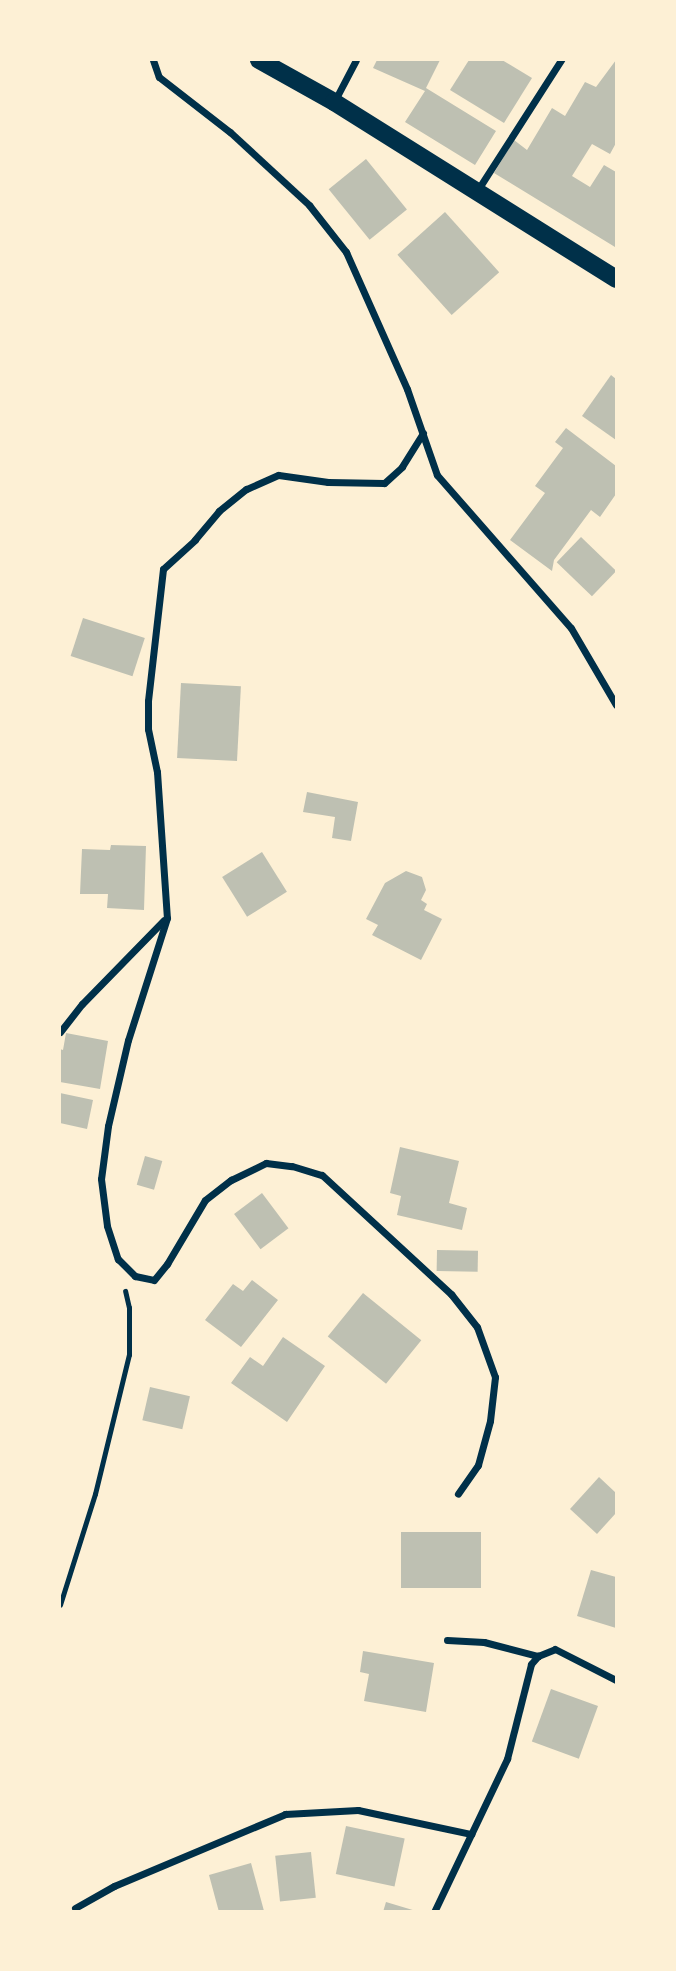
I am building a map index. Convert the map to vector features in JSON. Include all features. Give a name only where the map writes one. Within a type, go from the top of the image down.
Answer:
[{"type":"main road","points":[[259,60],[334,102],[617,279]]},
{"type":"street","points":[[153,60],[159,77],[230,132],[309,205],[346,252],[407,389],[437,475],[571,628],[617,705]]},
{"type":"street","points":[[334,102],[356,60]]},
{"type":"street","points":[[477,192],[561,60]]},
{"type":"street","points":[[423,433],[402,467],[384,483],[328,482],[278,475],[246,489],[219,511],[195,540],[163,569],[148,701],[148,729],[157,772],[167,918],[128,1040],[107,1126],[102,1179],[107,1226],[118,1259],[135,1276],[154,1280],[167,1264],[205,1200],[231,1180],[266,1163],[292,1166],[322,1175],[451,1294],[477,1327],[495,1377],[490,1420],[478,1465],[458,1493]]},
{"type":"street","points":[[60,1032],[82,1004],[167,918]]},
{"type":"street","points":[[447,1640],[484,1642],[538,1656]]},
{"type":"street","points":[[434,1912],[507,1759],[531,1664],[538,1656],[555,1649],[567,1652],[617,1680]]},
{"type":"street","points":[[75,1908],[114,1886],[285,1814],[358,1810],[471,1834]]},
{"type":"path","points":[[60,1605],[95,1494],[129,1355],[129,1308],[118,1259]]},
{"type":"building","points":[[377,60],[440,60],[426,88],[496,131],[475,165],[405,122],[425,91],[373,68]]},
{"type":"building","points":[[469,60],[502,60],[532,78],[504,123],[450,90]]},
{"type":"building","points":[[616,60],[616,143],[610,154],[592,144],[572,176],[590,187],[604,165],[616,172],[615,247],[494,173],[514,140],[527,150],[552,108],[565,116],[585,82],[596,87]]},
{"type":"building","points":[[366,159],[407,210],[370,240],[329,189]]},
{"type":"building","points":[[445,212],[499,272],[452,315],[397,255]]},
{"type":"building","points":[[611,375],[616,379],[616,440],[582,416]]},
{"type":"building","points":[[566,428],[616,466],[616,494],[600,517],[591,510],[554,560],[552,571],[510,540],[545,493],[535,486],[563,448],[555,442]]},
{"type":"building","points":[[581,537],[616,571],[592,596],[557,562]]},
{"type":"building","points":[[83,618],[145,638],[132,676],[71,656]]},
{"type":"building","points":[[181,683],[241,686],[237,761],[177,758]]},
{"type":"building","points":[[307,792],[358,802],[351,841],[332,838],[335,817],[303,812]]},
{"type":"building","points":[[111,845],[146,846],[144,910],[107,908],[108,894],[80,894],[82,849],[110,850]]},
{"type":"building","points":[[262,852],[287,892],[247,917],[222,877]]},
{"type":"building","points":[[406,871],[422,877],[426,890],[421,900],[427,904],[424,910],[442,919],[421,960],[372,935],[378,925],[366,919],[385,883]]},
{"type":"building","points":[[66,1033],[108,1041],[100,1089],[60,1082],[60,1049],[63,1050]]},
{"type":"building","points":[[60,1093],[93,1100],[87,1129],[60,1123]]},
{"type":"building","points":[[400,1147],[459,1161],[449,1203],[467,1208],[462,1230],[397,1215],[401,1196],[390,1193]]},
{"type":"building","points":[[145,1156],[162,1161],[154,1190],[137,1185]]},
{"type":"building","points":[[262,1193],[288,1228],[261,1249],[234,1214]]},
{"type":"building","points":[[437,1250],[478,1251],[478,1272],[437,1271]]},
{"type":"building","points":[[252,1280],[278,1300],[241,1347],[205,1320],[233,1284],[243,1291]]},
{"type":"building","points":[[363,1293],[421,1340],[386,1384],[328,1337]]},
{"type":"building","points":[[283,1337],[325,1366],[287,1422],[231,1383],[250,1357],[263,1366]]},
{"type":"building","points":[[150,1387],[190,1396],[182,1429],[142,1420]]},
{"type":"building","points":[[599,1477],[616,1493],[616,1513],[597,1534],[570,1509]]},
{"type":"building","points":[[401,1532],[481,1532],[481,1588],[401,1588]]},
{"type":"building","points":[[591,1570],[616,1577],[616,1628],[577,1616]]},
{"type":"building","points":[[363,1651],[434,1663],[426,1712],[364,1701],[369,1674],[360,1672]]},
{"type":"building","points":[[551,1689],[598,1706],[579,1759],[532,1742]]},
{"type":"building","points":[[346,1826],[405,1838],[395,1886],[336,1874]]},
{"type":"building","points":[[311,1852],[316,1898],[280,1902],[275,1856]]},
{"type":"building","points":[[251,1863],[264,1911],[219,1912],[209,1875]]},
{"type":"building","points":[[386,1902],[416,1911],[416,1912],[383,1912]]}]
